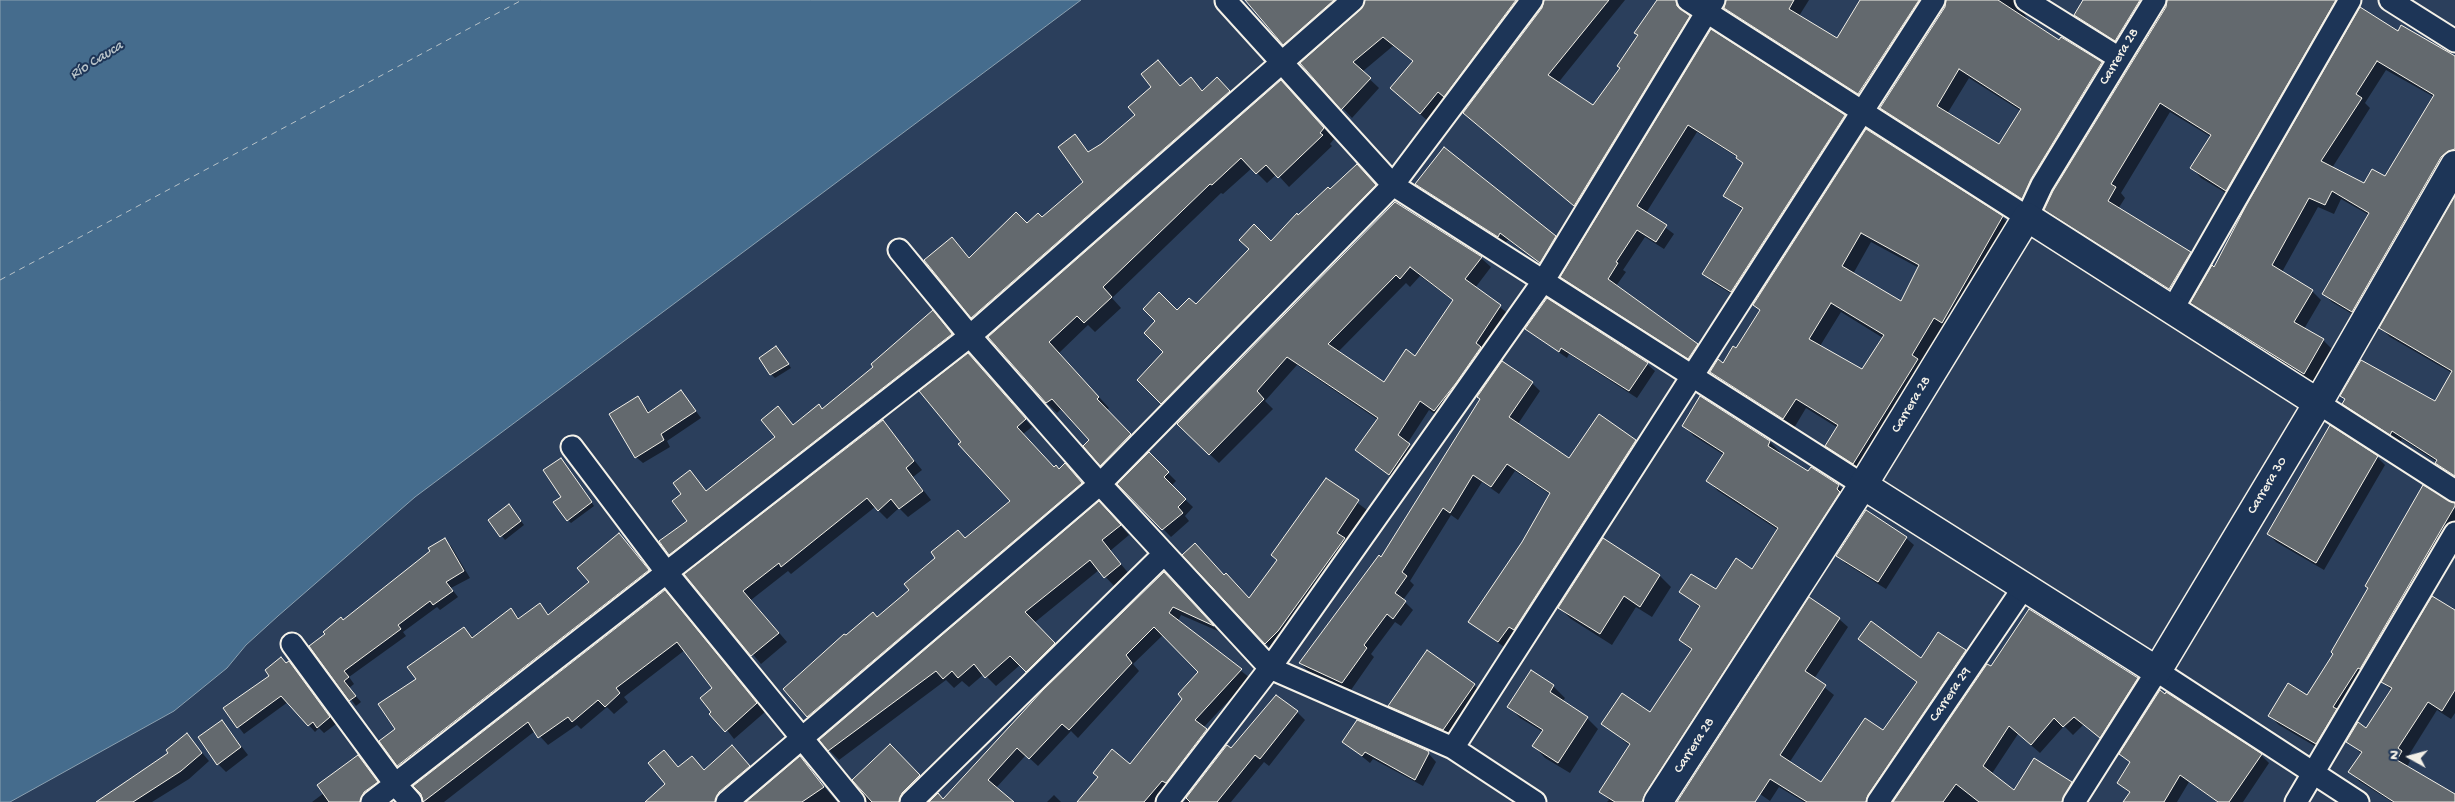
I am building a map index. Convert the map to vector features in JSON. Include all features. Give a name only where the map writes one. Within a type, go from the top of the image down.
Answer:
[{"type":"main road","name":"Carrera 30","points":[[2157,671],[2318,403],[2455,165]]},
{"type":"main road","points":[[2027,217],[2318,403]]},
{"type":"main road","name":"Carrera 28","points":[[1658,802],[1864,485],[2027,217]]},
{"type":"main road","points":[[1864,485],[2157,671]]},
{"type":"street","points":[[372,802],[970,336],[1353,0]]},
{"type":"street","points":[[727,802],[1100,484],[1393,185],[1532,0]]},
{"type":"street","points":[[1688,0],[1710,6],[1862,112],[2027,217]]},
{"type":"street","points":[[1453,748],[1934,0]]},
{"type":"street","points":[[2026,0],[2119,58]]},
{"type":"street","name":"Carrera 28","points":[[2027,217],[2042,184],[2154,0]]},
{"type":"street","points":[[2172,310],[2350,0]]},
{"type":"street","points":[[2390,0],[2455,41]]},
{"type":"street","points":[[1226,1],[1393,185],[1864,485]]},
{"type":"street","points":[[1168,802],[1270,668],[1544,280],[1710,6]]},
{"type":"street","points":[[899,250],[970,336],[1100,484],[1270,668],[1453,748],[1535,802]]},
{"type":"street","points":[[2318,403],[2455,491]]},
{"type":"street","points":[[572,447],[667,573],[854,802]]},
{"type":"street","points":[[2296,802],[2455,533]]},
{"type":"street","points":[[911,802],[1163,554]]},
{"type":"street","name":"Carrera 29","points":[[1878,802],[2024,587]]},
{"type":"street","points":[[292,644],[395,784],[411,802]]},
{"type":"street","points":[[2157,671],[2358,802]]},
{"type":"street","name":"Carrera 30","points":[[2074,802],[2157,671]]},
{"type":"water","name":"Río Cauca","points":[[0,0],[1081,0],[415,497],[246,645],[227,668],[174,711],[10,802],[0,802]]},
{"type":"building","points":[[1245,0],[1334,0],[1283,45]]},
{"type":"building","points":[[1365,0],[1516,0],[1444,97],[1438,92],[1420,114],[1390,88],[1413,61],[1383,37],[1353,62],[1371,78],[1341,110],[1300,63],[1361,9]]},
{"type":"building","points":[[1544,0],[1609,0],[1548,75],[1593,105],[1620,68],[1617,66],[1638,35],[1634,33],[1657,0],[1676,0],[1677,6],[1690,16],[1574,206],[1463,113],[1542,8]]},
{"type":"building","points":[[1726,0],[1794,0],[1789,9],[1837,38],[1860,0],[1919,0],[1858,94],[1724,8]]},
{"type":"building","points":[[1946,0],[1998,0],[2059,40],[2061,37],[2102,62],[2031,179],[2022,199],[1880,108],[1945,7]],"holes":[[[1959,69],[2021,109],[1999,144],[1937,106]]]},
{"type":"building","points":[[2083,0],[2140,0],[2115,41],[2074,15]]},
{"type":"building","points":[[2167,0],[2336,0],[2226,191],[2190,168],[2211,135],[2160,103],[2111,184],[2116,187],[2108,201],[2191,252],[2169,289],[2044,210],[2053,191],[2166,7]]},
{"type":"building","points":[[2360,7],[2398,31],[2401,25],[2455,56],[2455,149],[2448,151],[2441,157],[2352,312],[2322,294],[2369,213],[2332,191],[2325,205],[2309,198],[2272,265],[2313,290],[2294,322],[2324,339],[2304,374],[2190,303],[2212,265],[2214,267],[2247,204]],"holes":[[[2377,61],[2434,95],[2385,176],[2372,169],[2364,183],[2321,161],[2362,98],[2356,94]]]},
{"type":"building","points":[[1711,29],[1845,115],[1731,292],[1702,274],[1743,208],[1723,196],[1743,163],[1736,158],[1737,156],[1688,125],[1637,206],[1667,225],[1656,242],[1637,230],[1616,262],[1618,263],[1608,279],[1698,344],[1688,359],[1560,277]]},
{"type":"building","points":[[1158,60],[1180,86],[1191,77],[1202,91],[1217,77],[1230,91],[971,318],[924,260],[952,237],[969,258],[1016,212],[1027,223],[1038,213],[1042,217],[1083,182],[1058,147],[1075,134],[1088,152],[1101,144],[1135,115],[1128,107],[1151,87],[1141,74]]},
{"type":"building","points":[[1281,80],[1324,128],[1320,133],[1323,135],[1278,178],[1266,165],[1256,174],[1241,158],[1212,185],[1210,184],[1103,287],[1112,297],[1084,323],[1077,316],[1049,342],[1099,397],[1097,399],[1131,434],[1100,466],[1083,446],[1089,440],[1052,399],[1046,403],[988,337]]},
{"type":"building","points":[[1866,129],[2003,216],[1942,323],[1934,318],[1912,355],[1918,359],[1853,464],[1825,446],[1838,425],[1796,399],[1783,419],[1710,372],[1718,359],[1723,363],[1733,346],[1736,348],[1760,310],[1753,305]],"holes":[[[1861,233],[1919,265],[1901,301],[1842,266]],[[1831,303],[1884,335],[1862,369],[1809,339]]]},
{"type":"building","points":[[1444,147],[1556,236],[1540,263],[1500,233],[1498,237],[1415,184]]},
{"type":"building","points":[[1357,164],[1376,185],[1161,404],[1137,380],[1163,352],[1144,333],[1155,321],[1143,309],[1159,292],[1177,310],[1189,298],[1196,304],[1249,249],[1239,240],[1254,224],[1271,241],[1297,213],[1298,215],[1328,187],[1330,189]]},
{"type":"building","points":[[2455,196],[2455,476],[2435,463],[2437,460],[2392,431],[2390,435],[2342,404],[2345,399],[2340,396],[2361,360],[2435,401],[2452,371],[2379,328]]},
{"type":"building","points":[[1395,202],[1482,257],[1465,279],[1501,305],[1476,343],[1481,347],[1434,411],[1420,401],[1398,435],[1410,444],[1389,475],[1355,450],[1378,418],[1287,357],[1257,391],[1264,399],[1209,455],[1177,424]],"holes":[[[1410,267],[1453,300],[1415,356],[1406,349],[1384,382],[1328,344],[1396,275],[1400,279]]]},
{"type":"building","points":[[1547,298],[1648,363],[1629,391],[1561,348],[1559,352],[1525,329]]},
{"type":"building","points":[[933,310],[952,334],[669,555],[659,541],[687,521],[672,501],[681,494],[673,483],[690,470],[706,491],[775,437],[761,420],[778,406],[793,425],[819,404],[822,409],[873,367],[871,364]]},
{"type":"building","points":[[776,346],[789,364],[770,375],[759,358]]},
{"type":"building","points":[[968,353],[1026,419],[1017,427],[1054,467],[1056,465],[1059,469],[1065,463],[1082,483],[807,717],[783,689],[844,634],[846,635],[873,612],[877,617],[909,590],[904,584],[935,558],[931,552],[958,530],[965,538],[1010,501],[958,444],[961,442],[919,391]]},
{"type":"building","points":[[1502,361],[1533,382],[1509,417],[1569,458],[1599,414],[1636,440],[1514,630],[1509,627],[1498,642],[1468,622],[1522,542],[1550,493],[1507,464],[1491,487],[1473,475],[1450,513],[1443,508],[1402,572],[1407,576],[1395,593],[1406,601],[1393,619],[1387,614],[1364,645],[1367,648],[1342,683],[1299,663],[1379,555],[1381,557],[1480,399],[1477,397]]},
{"type":"building","points":[[681,390],[696,411],[661,434],[664,440],[635,458],[609,414],[638,396],[648,413]]},
{"type":"building","points":[[1700,396],[1770,441],[1768,446],[1808,471],[1811,467],[1839,485],[1837,489],[1840,492],[1645,794],[1642,802],[1615,802],[1599,792],[1630,744],[1601,724],[1622,693],[1650,712],[1692,649],[1679,640],[1700,606],[1679,592],[1691,574],[1716,589],[1736,558],[1752,569],[1778,528],[1706,481],[1724,453],[1682,426]]},
{"type":"building","points":[[883,420],[914,461],[906,468],[923,491],[899,509],[891,499],[878,511],[867,498],[781,567],[779,563],[743,591],[779,633],[751,656],[684,574]]},
{"type":"building","points":[[2330,425],[2378,456],[2316,563],[2267,534]]},
{"type":"building","points":[[1149,452],[1169,472],[1164,477],[1186,499],[1178,507],[1183,513],[1162,530],[1117,484]]},
{"type":"building","points":[[561,458],[592,502],[567,521],[553,502],[561,497],[543,470]]},
{"type":"building","points":[[1326,478],[1359,500],[1337,533],[1345,538],[1278,631],[1265,644],[1182,555],[1195,543],[1224,575],[1226,573],[1249,598],[1277,560],[1271,555]]},
{"type":"building","points":[[2423,485],[2455,503],[2455,506],[2360,669],[2358,668],[2333,707],[2337,709],[2316,744],[2268,716],[2288,683],[2307,695],[2333,654],[2331,652],[2368,588],[2365,586]]},
{"type":"building","points":[[1099,501],[1121,525],[1102,540],[1121,564],[1104,578],[1090,560],[1025,612],[1055,643],[1026,672],[1010,656],[985,678],[974,664],[958,678],[952,671],[943,679],[936,671],[828,751],[819,740]]},
{"type":"building","points":[[509,504],[521,521],[500,537],[488,520]]},
{"type":"building","points":[[1866,510],[1907,537],[1878,582],[1836,556]]},
{"type":"building","points":[[619,533],[649,570],[397,766],[379,741],[395,729],[378,704],[416,679],[407,667],[464,627],[472,638],[511,608],[518,619],[540,603],[548,615],[589,582],[577,568]]},
{"type":"building","points":[[445,538],[464,571],[446,582],[453,591],[433,605],[430,601],[398,625],[401,629],[344,671],[349,677],[344,681],[356,696],[349,701],[309,646],[325,634],[323,632],[341,617],[343,620],[430,551],[428,548]]},
{"type":"building","points":[[1603,538],[1660,575],[1640,607],[1624,596],[1600,634],[1558,608]]},
{"type":"building","points":[[1164,572],[1214,626],[1173,607],[1169,613],[1242,669],[1195,720],[1207,729],[1166,783],[1162,781],[1144,802],[1077,802],[1098,777],[1093,773],[1112,749],[1130,764],[1182,699],[1178,694],[1198,672],[1154,627],[1126,655],[1132,663],[1069,730],[1062,724],[1029,759],[1017,748],[988,780],[1014,802],[929,802],[938,793],[943,799],[1043,690]]},
{"type":"building","points":[[665,590],[757,703],[725,732],[709,714],[711,712],[700,698],[712,688],[677,642],[616,688],[620,693],[605,707],[598,700],[572,722],[568,717],[538,738],[528,722],[423,802],[421,794],[413,786]]},
{"type":"building","points":[[2432,596],[2455,610],[2455,690],[2442,711],[2428,702],[2398,748],[2402,751],[2397,760],[2455,794],[2455,802],[2394,802],[2348,772],[2362,752],[2346,742],[2358,722],[2366,728],[2392,688],[2381,682]]},
{"type":"building","points":[[1809,597],[1840,618],[1805,671],[1826,685],[1780,755],[1821,782],[1865,718],[1883,730],[1917,682],[1858,639],[1871,621],[1921,658],[1938,632],[1966,650],[1868,795],[1866,802],[1807,802],[1770,779],[1755,802],[1677,802]]},
{"type":"building","points":[[2029,609],[2138,678],[2100,738],[2074,717],[2063,727],[2054,718],[2031,745],[2009,726],[1983,766],[2014,790],[2034,758],[2072,782],[2062,802],[1979,802],[1956,784],[1943,802],[1893,802],[1987,664],[1991,666]]},
{"type":"building","points":[[1427,650],[1475,684],[1443,730],[1388,706]]},
{"type":"building","points":[[281,657],[286,663],[289,661],[330,717],[317,728],[313,722],[308,726],[281,696],[237,728],[223,708],[269,676],[265,670]]},
{"type":"building","points":[[1531,670],[1554,685],[1550,692],[1588,717],[1558,763],[1532,746],[1543,730],[1507,707]]},
{"type":"building","points":[[2160,690],[2262,754],[2229,802],[2218,802],[2180,775],[2164,802],[2123,802],[2130,792],[2117,783],[2130,762],[2119,754]]},
{"type":"building","points":[[1276,695],[1298,711],[1260,759],[1255,755],[1217,802],[1190,802],[1186,798],[1227,745],[1231,748]]},
{"type":"building","points":[[222,720],[241,747],[217,765],[198,737]]},
{"type":"building","points":[[1357,720],[1428,751],[1429,753],[1415,780],[1365,752],[1362,756],[1342,742]]},
{"type":"building","points":[[187,733],[202,753],[181,771],[133,802],[96,802],[168,753],[166,750]]},
{"type":"building","points":[[890,744],[920,775],[902,793],[899,802],[872,802],[852,780]]},
{"type":"building","points":[[732,745],[750,766],[719,792],[715,802],[645,802],[665,784],[648,763],[664,750],[678,767],[692,756],[704,770]]},
{"type":"building","points":[[358,755],[378,782],[364,792],[360,802],[329,802],[317,785]]},
{"type":"building","points":[[800,756],[824,787],[802,802],[746,802]]},
{"type":"ferry route","points":[[0,280],[522,0]]}]
